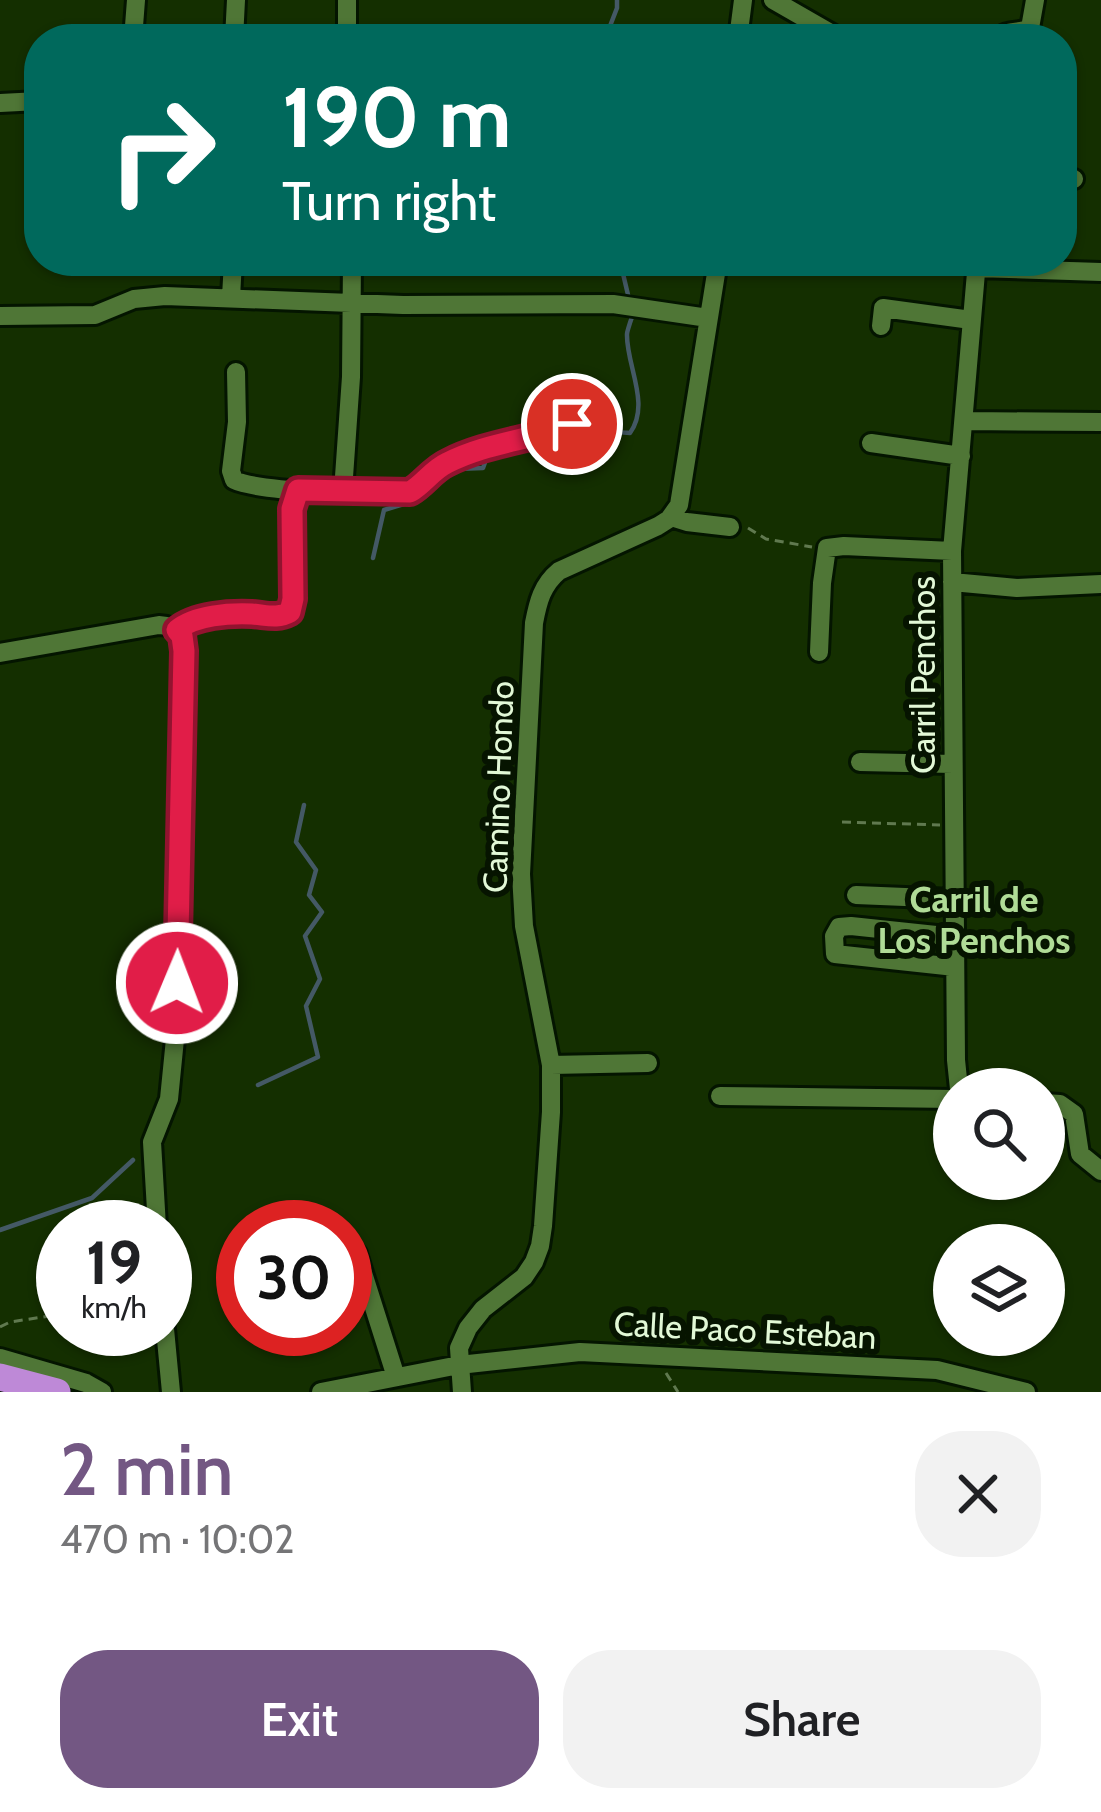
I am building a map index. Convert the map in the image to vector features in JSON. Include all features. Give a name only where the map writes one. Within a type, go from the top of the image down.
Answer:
[{"type":"highway","points":[[0,1377],[57,1392]]},
{"type":"street","points":[[773,0],[815,24]]},
{"type":"street","points":[[231,297],[232,276]]},
{"type":"street","points":[[344,491],[352,276]]},
{"type":"street","points":[[715,276],[682,496],[671,517],[730,527]]},
{"type":"street","name":"Carril Penchos","points":[[956,1068],[952,551],[975,276]]},
{"type":"street","points":[[0,316],[77,317],[146,297],[231,297],[352,304],[614,304],[708,318]]},
{"type":"street","points":[[881,326],[883,308],[971,320]]},
{"type":"street","points":[[236,372],[232,476],[247,485],[410,492],[447,463],[483,447],[546,435],[572,424]]},
{"type":"street","points":[[965,421],[1101,422]]},
{"type":"street","points":[[871,443],[961,456]]},
{"type":"street","points":[[177,630],[189,622],[230,615],[280,617],[290,612],[292,509],[298,490]]},
{"type":"street","name":"Camino Hondo","points":[[459,1365],[459,1348],[468,1328],[483,1309],[524,1277],[540,1246],[551,1065],[524,926],[521,874],[538,605],[548,581],[560,571],[671,517]]},
{"type":"street","points":[[819,652],[830,546],[952,551]]},
{"type":"street","points":[[952,582],[1017,588],[1101,584]]},
{"type":"street","points":[[0,653],[159,625],[182,636],[176,1029],[169,1099],[152,1142],[155,1200]]},
{"type":"street","points":[[860,762],[953,764]]},
{"type":"street","points":[[856,896],[954,899]]},
{"type":"street","points":[[955,937],[851,926],[839,927],[834,936],[835,954],[955,968]]},
{"type":"street","points":[[551,1065],[648,1063]]},
{"type":"street","points":[[720,1096],[933,1099]]},
{"type":"street","points":[[1065,1106],[1074,1114],[1080,1154],[1101,1171]]},
{"type":"street","points":[[372,1301],[396,1377]]},
{"type":"street","name":"Calle Paco Esteban","points":[[321,1392],[459,1365],[552,1353],[663,1354],[937,1370],[1026,1392]]},
{"type":"street","points":[[168,1356],[171,1392]]},
{"type":"street","points":[[0,1358],[102,1392]]},
{"type":"street","points":[[459,1365],[462,1392]]},
{"type":"path","points":[[730,527],[826,550]]},
{"type":"path","points":[[842,822],[954,826]]},
{"type":"path","points":[[0,1327],[36,1318]]},
{"type":"path","points":[[663,1354],[665,1371],[678,1392]]},
{"type":"waterway","points":[[611,24],[617,0]]},
{"type":"waterway","points":[[624,276],[629,299]]},
{"type":"waterway","points":[[517,448],[545,448],[586,432],[630,433],[638,410],[627,334],[633,314]]},
{"type":"waterway","points":[[373,558],[384,510],[414,501],[456,469],[483,468],[488,454]]},
{"type":"waterway","points":[[258,1085],[318,1057],[306,1006],[320,979],[305,936],[322,912],[309,895],[316,870],[296,842],[304,805]]},
{"type":"waterway","points":[[0,1230],[92,1198],[133,1160]]},
{"type":"district","name":"Carril de Los Penchos","points":[[974,920]]},
{"type":"route","points":[[177,983],[184,651],[177,630],[189,622],[230,615],[280,617],[290,612],[292,509],[298,490],[410,492],[434,471],[483,447],[546,435],[572,424]]}]
